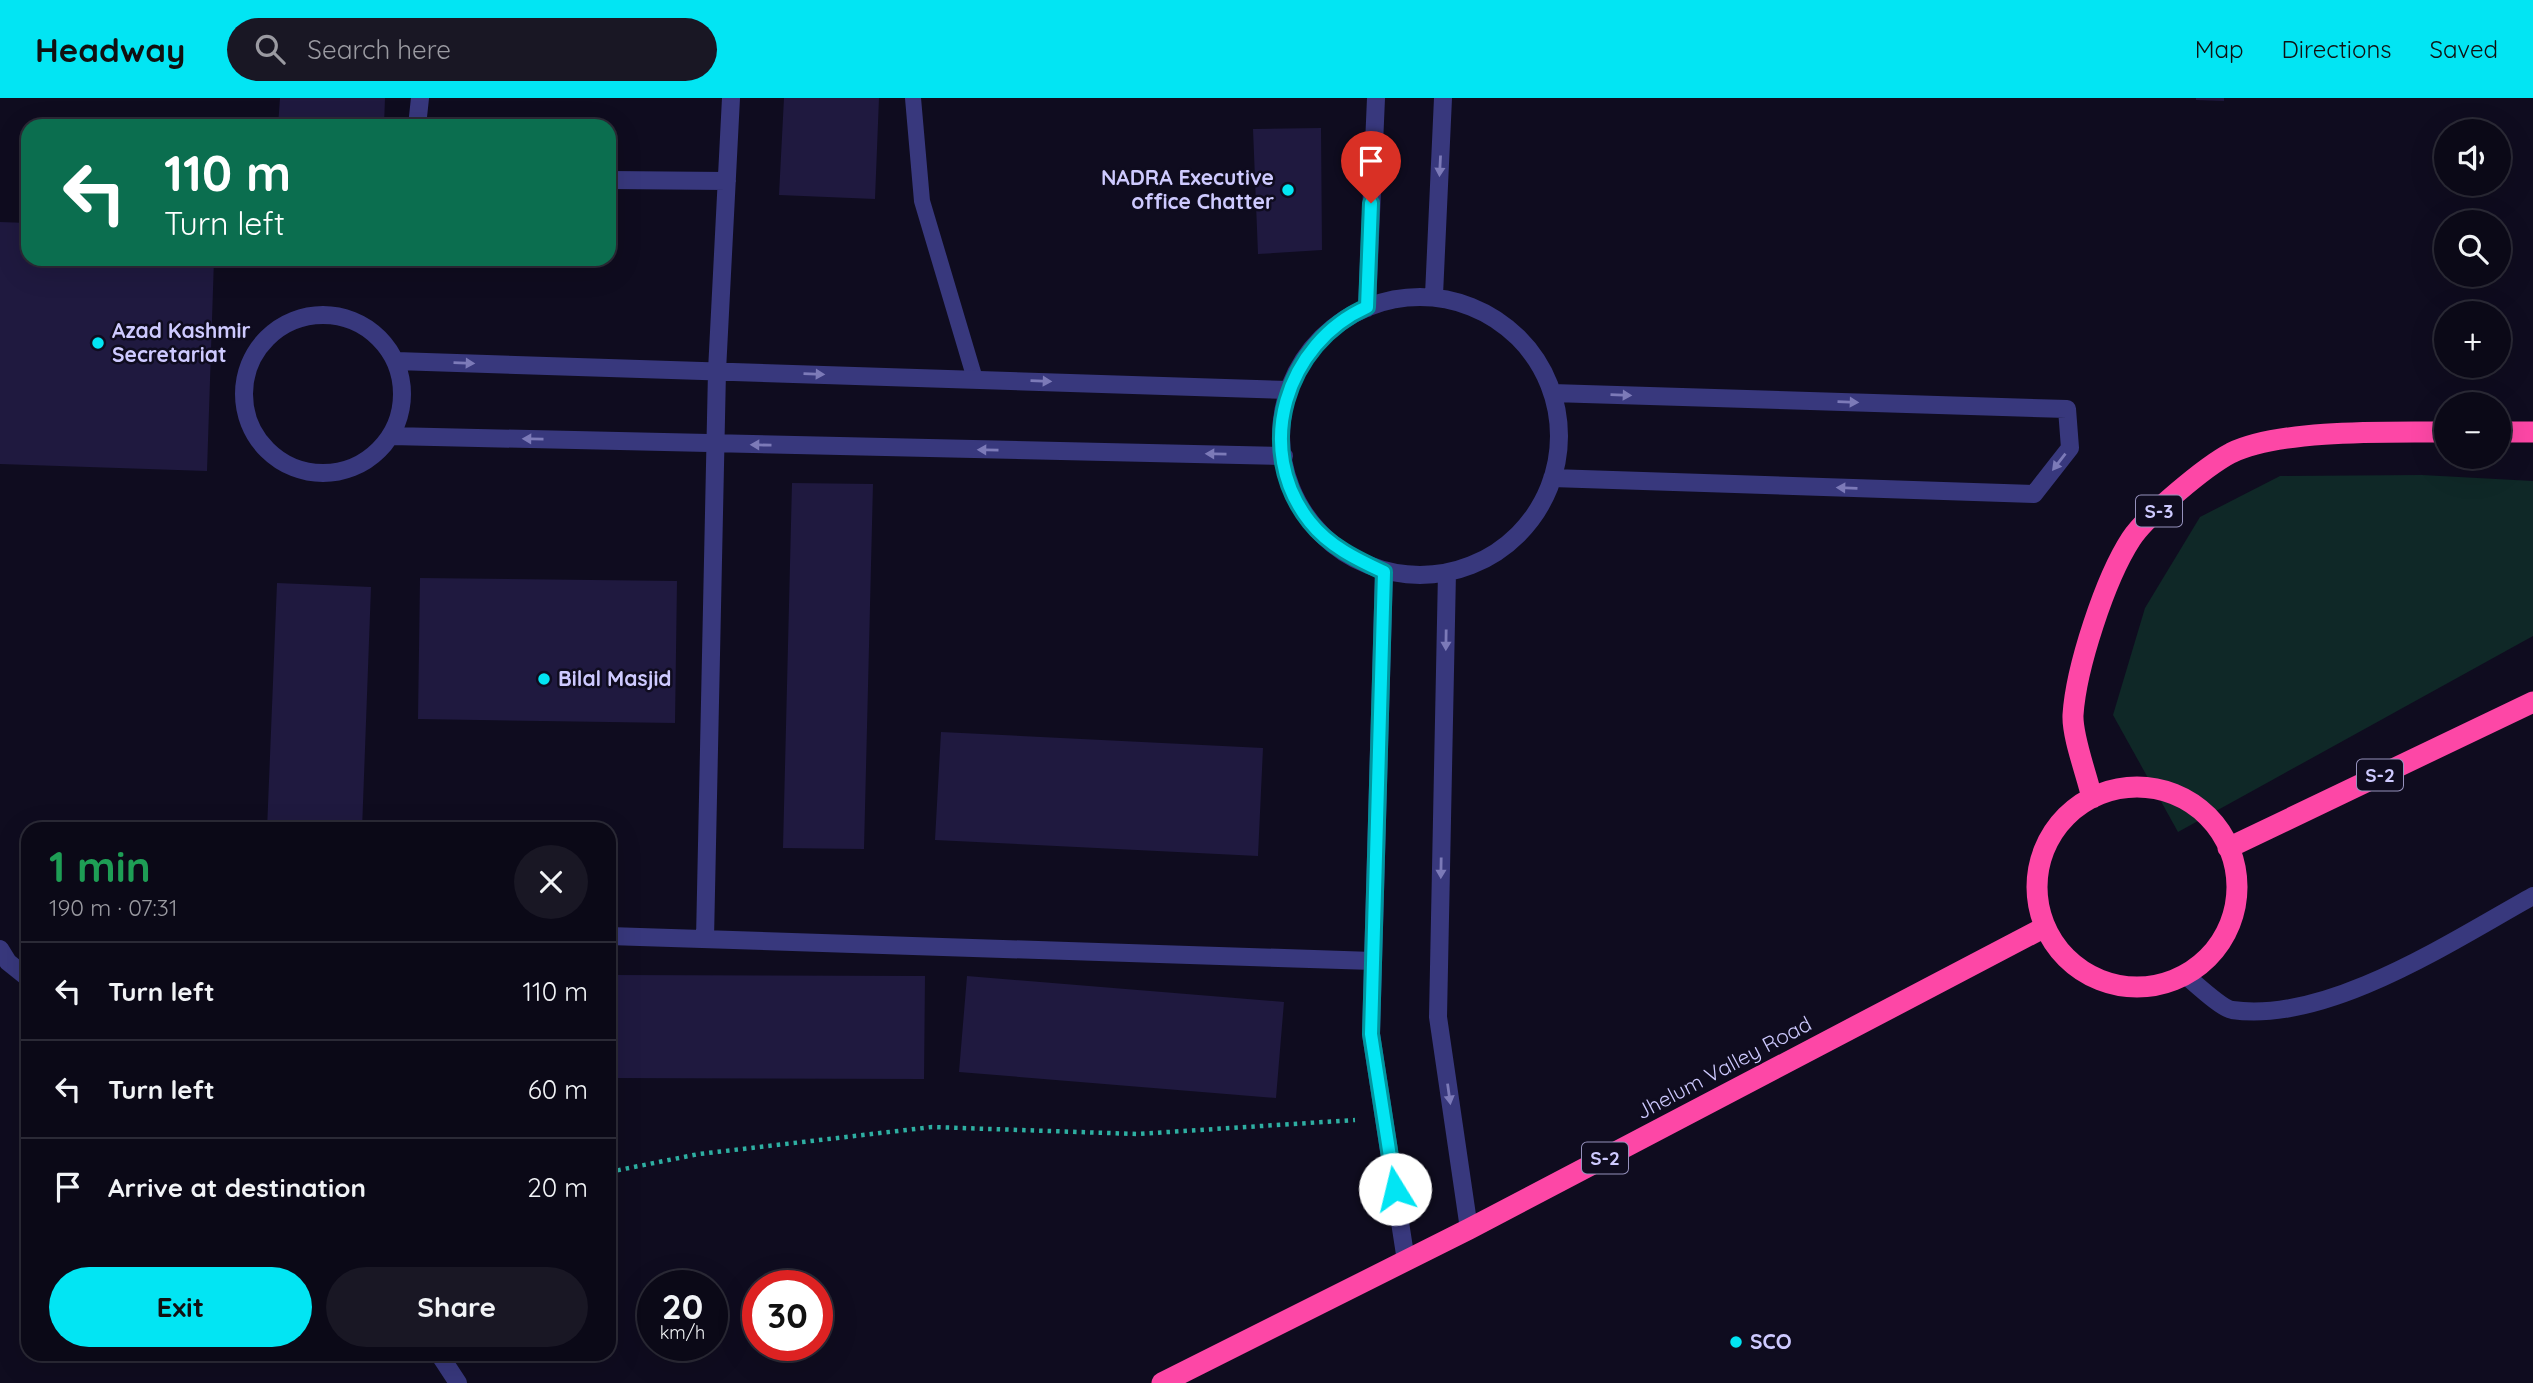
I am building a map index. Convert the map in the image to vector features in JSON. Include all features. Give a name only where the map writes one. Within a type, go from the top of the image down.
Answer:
[{"type":"highway","name":"S-3","points":[[2092,797],[2073,716],[2094,620],[2131,539],[2188,483],[2232,453],[2275,441],[2363,432],[2434,432]]},
{"type":"highway","points":[[2511,432],[2533,432]]},
{"type":"highway","name":"S-2","points":[[2228,848],[2533,702]]},
{"type":"highway","points":[[2136,786],[2169,791],[2198,807],[2220,831],[2228,848],[2234,861],[2237,894],[2229,927],[2211,955],[2185,975],[2154,986],[2120,986],[2110,983],[2089,975],[2063,955],[2045,927],[2036,895],[2039,862],[2052,832],[2075,807],[2104,791],[2136,786]]},
{"type":"highway","name":"Jhelum Valley Road","points":[[1163,1383],[1469,1229],[2045,927]]},
{"type":"street","points":[[418,119],[420,98]]},
{"type":"street","points":[[705,939],[717,371],[732,98]]},
{"type":"street","points":[[1367,307],[1376,98]]},
{"type":"street","points":[[1434,295],[1443,98]]},
{"type":"street","points":[[616,180],[727,181]]},
{"type":"street","points":[[1434,295],[1479,308],[1517,334],[1545,371],[1559,415],[1558,462],[1542,505],[1513,541],[1474,566],[1429,576],[1384,572],[1342,552],[1309,521],[1287,480],[1280,435],[1288,390],[1311,349],[1345,317],[1367,307],[1388,299],[1434,295]]},
{"type":"street","points":[[332,315],[359,322],[380,338],[396,361],[403,388],[400,413],[391,436],[374,455],[352,468],[328,473],[302,470],[279,460],[261,443],[249,421],[244,396],[247,371],[260,346],[280,327],[305,316],[332,315]]},
{"type":"street","points":[[396,361],[1288,390]]},
{"type":"street","points":[[1552,393],[2067,409],[2070,447],[2034,494],[1552,478]]},
{"type":"street","points":[[391,436],[1284,456]]},
{"type":"street","points":[[1384,572],[1371,1034],[1406,1261]]},
{"type":"street","points":[[1447,572],[1438,1017],[1469,1229]]},
{"type":"street","points":[[2185,975],[2229,1010],[2296,1009],[2394,973],[2533,896]]},
{"type":"street","points":[[616,936],[1373,961]]},
{"type":"street","points":[[0,949],[21,972]]},
{"type":"street","points":[[444,1361],[458,1383]]},
{"type":"lane","points":[[913,98],[922,201],[975,379]]},
{"type":"path","points":[[616,1171],[699,1154],[932,1127],[1137,1134],[1384,1118]]},
{"type":"green space","points":[[2422,475],[2533,481],[2533,636],[2178,832],[2113,715],[2145,608],[2200,517],[2280,476]]},
{"type":"building","points":[[280,98],[385,98],[384,119],[278,119]]},
{"type":"building","points":[[784,98],[879,98],[875,199],[779,195]]},
{"type":"building","points":[[2224,98],[2224,101],[2196,100]]},
{"type":"building","name":"NADRA Executive office Chatter","points":[[1321,128],[1322,250],[1258,254],[1253,129]]},
{"type":"building","points":[[0,222],[21,223],[21,266],[214,266],[207,471],[0,464]]},
{"type":"building","points":[[792,483],[873,484],[864,849],[783,848]]},
{"type":"building","points":[[420,578],[677,581],[675,723],[418,719]]},
{"type":"building","points":[[277,583],[371,587],[362,822],[267,822]]},
{"type":"building","points":[[941,732],[1263,748],[1258,856],[935,840]]},
{"type":"building","points":[[616,975],[925,976],[924,1079],[616,1078]]},
{"type":"building","points":[[967,976],[1284,1002],[1276,1098],[959,1072]]},
{"type":"place","name":"NADRA Executive office Chatter","points":[[1288,190]]},
{"type":"place","name":"Azad Kashmir Secretariat","points":[[98,343]]},
{"type":"place","name":"Bilal Masjid","points":[[544,679]]},
{"type":"place","name":"SCO","points":[[1736,1342]]},
{"type":"route","points":[[1371,203],[1367,307],[1345,317],[1311,349],[1288,390],[1280,435],[1287,480],[1309,521],[1342,552],[1384,572],[1371,1034],[1395,1189]]}]
